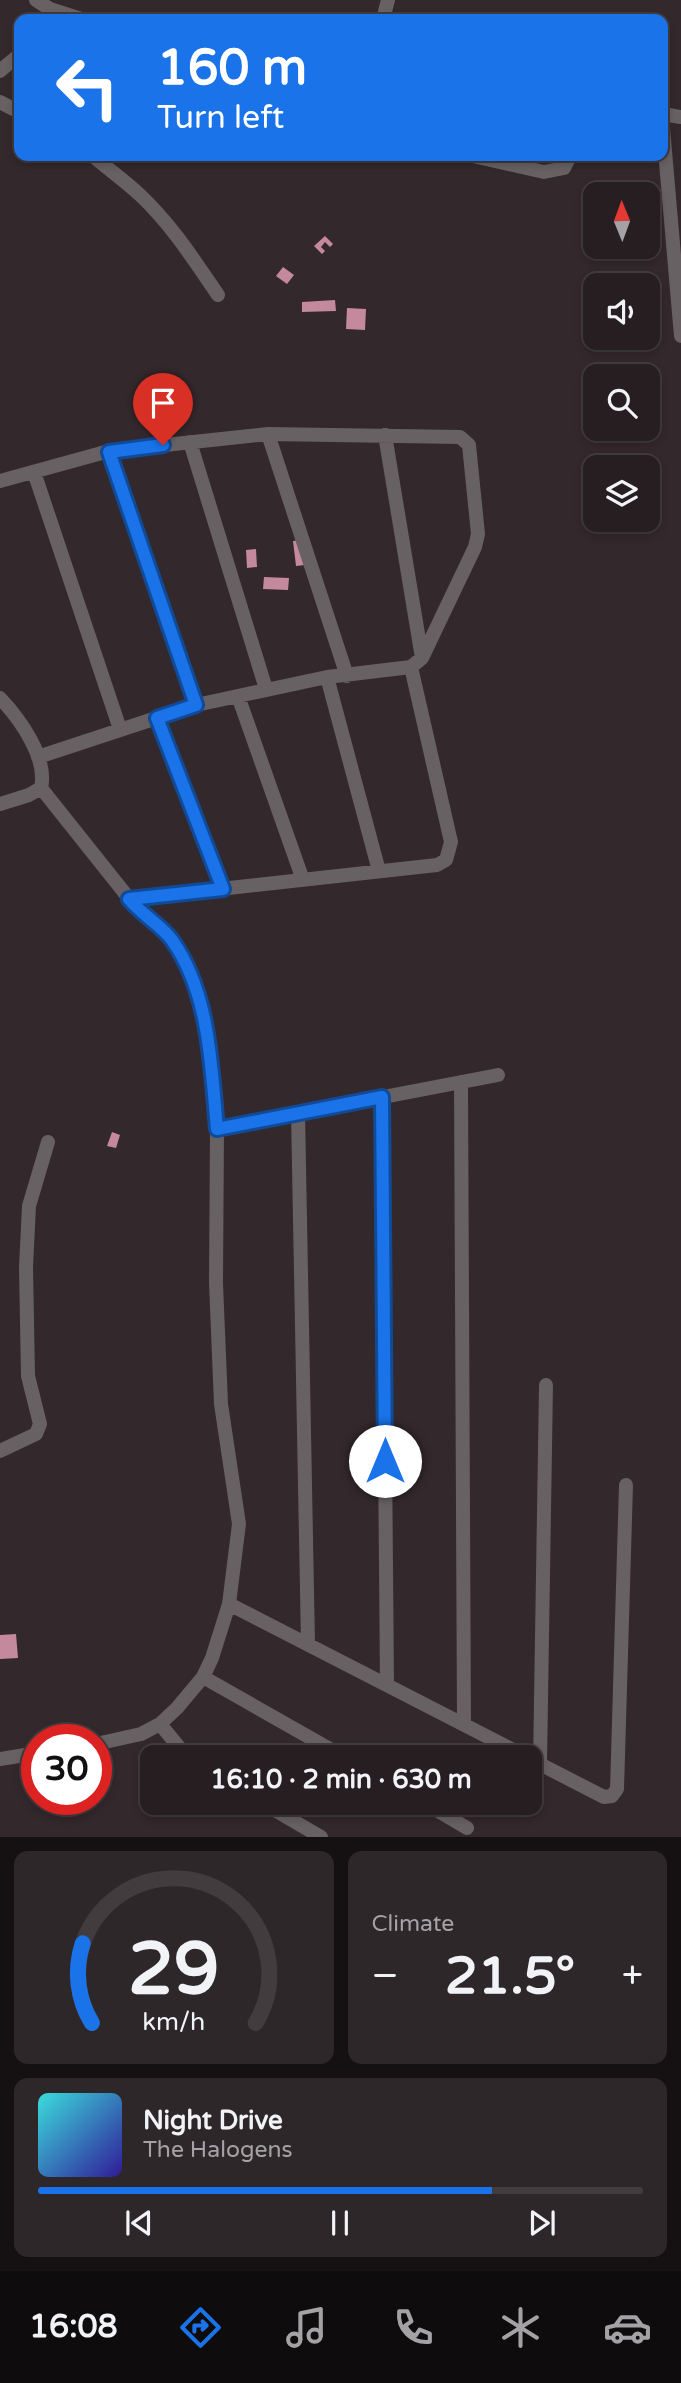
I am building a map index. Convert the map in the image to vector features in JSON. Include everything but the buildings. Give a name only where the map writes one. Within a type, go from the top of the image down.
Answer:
[{"type":"street","points":[[36,0],[50,10]]},
{"type":"street","points":[[0,71],[14,59]]},
{"type":"street","points":[[99,161],[139,194],[159,215],[184,244],[218,295]]},
{"type":"street","points":[[495,161],[544,172],[564,168],[568,161]]},
{"type":"street","points":[[666,161],[681,337]]},
{"type":"street","points":[[268,433],[347,676]]},
{"type":"street","points":[[0,481],[109,452],[268,433],[460,437],[469,445],[478,534],[475,547],[417,663]]},
{"type":"street","points":[[129,899],[437,865],[446,860],[451,842],[417,663],[385,435]]},
{"type":"street","points":[[190,442],[266,689]]},
{"type":"street","points":[[109,452],[196,705]]},
{"type":"street","points":[[34,472],[121,729]]},
{"type":"street","points":[[38,757],[196,705],[327,677],[417,663]]},
{"type":"street","points":[[327,677],[379,872]]},
{"type":"street","points":[[238,696],[303,880]]},
{"type":"street","points":[[0,698],[11,710],[38,757],[43,778],[41,788],[29,795],[0,804]]},
{"type":"street","points":[[157,718],[223,889]]},
{"type":"street","points":[[41,788],[139,911],[170,937],[186,960],[209,1039],[217,1129],[216,1283],[221,1404],[239,1524],[229,1604],[212,1658],[203,1677],[177,1708],[160,1724],[141,1734],[112,1740]]},
{"type":"street","points":[[217,1129],[498,1075]]},
{"type":"street","points":[[461,1082],[464,1724]]},
{"type":"street","points":[[382,1097],[387,1685]]},
{"type":"street","points":[[298,1114],[308,1644]]},
{"type":"street","points":[[0,1451],[36,1434],[40,1424],[29,1376],[26,1267],[29,1206],[48,1142]]},
{"type":"street","points":[[533,1745],[546,1385]]},
{"type":"street","points":[[542,1765],[604,1797],[612,1796],[617,1789],[626,1485]]},
{"type":"street","points":[[229,1604],[504,1745]]},
{"type":"street","points":[[203,1677],[323,1745]]},
{"type":"street","points":[[160,1724],[177,1745]]},
{"type":"street","points":[[0,1759],[21,1756]]},
{"type":"street","points":[[283,1815],[321,1837]]},
{"type":"street","points":[[445,1815],[467,1828]]},
{"type":"route","points":[[163,445],[109,452],[196,705],[157,718],[223,889],[129,899],[170,937],[186,960],[209,1039],[217,1129],[382,1097],[385,1461]]}]
